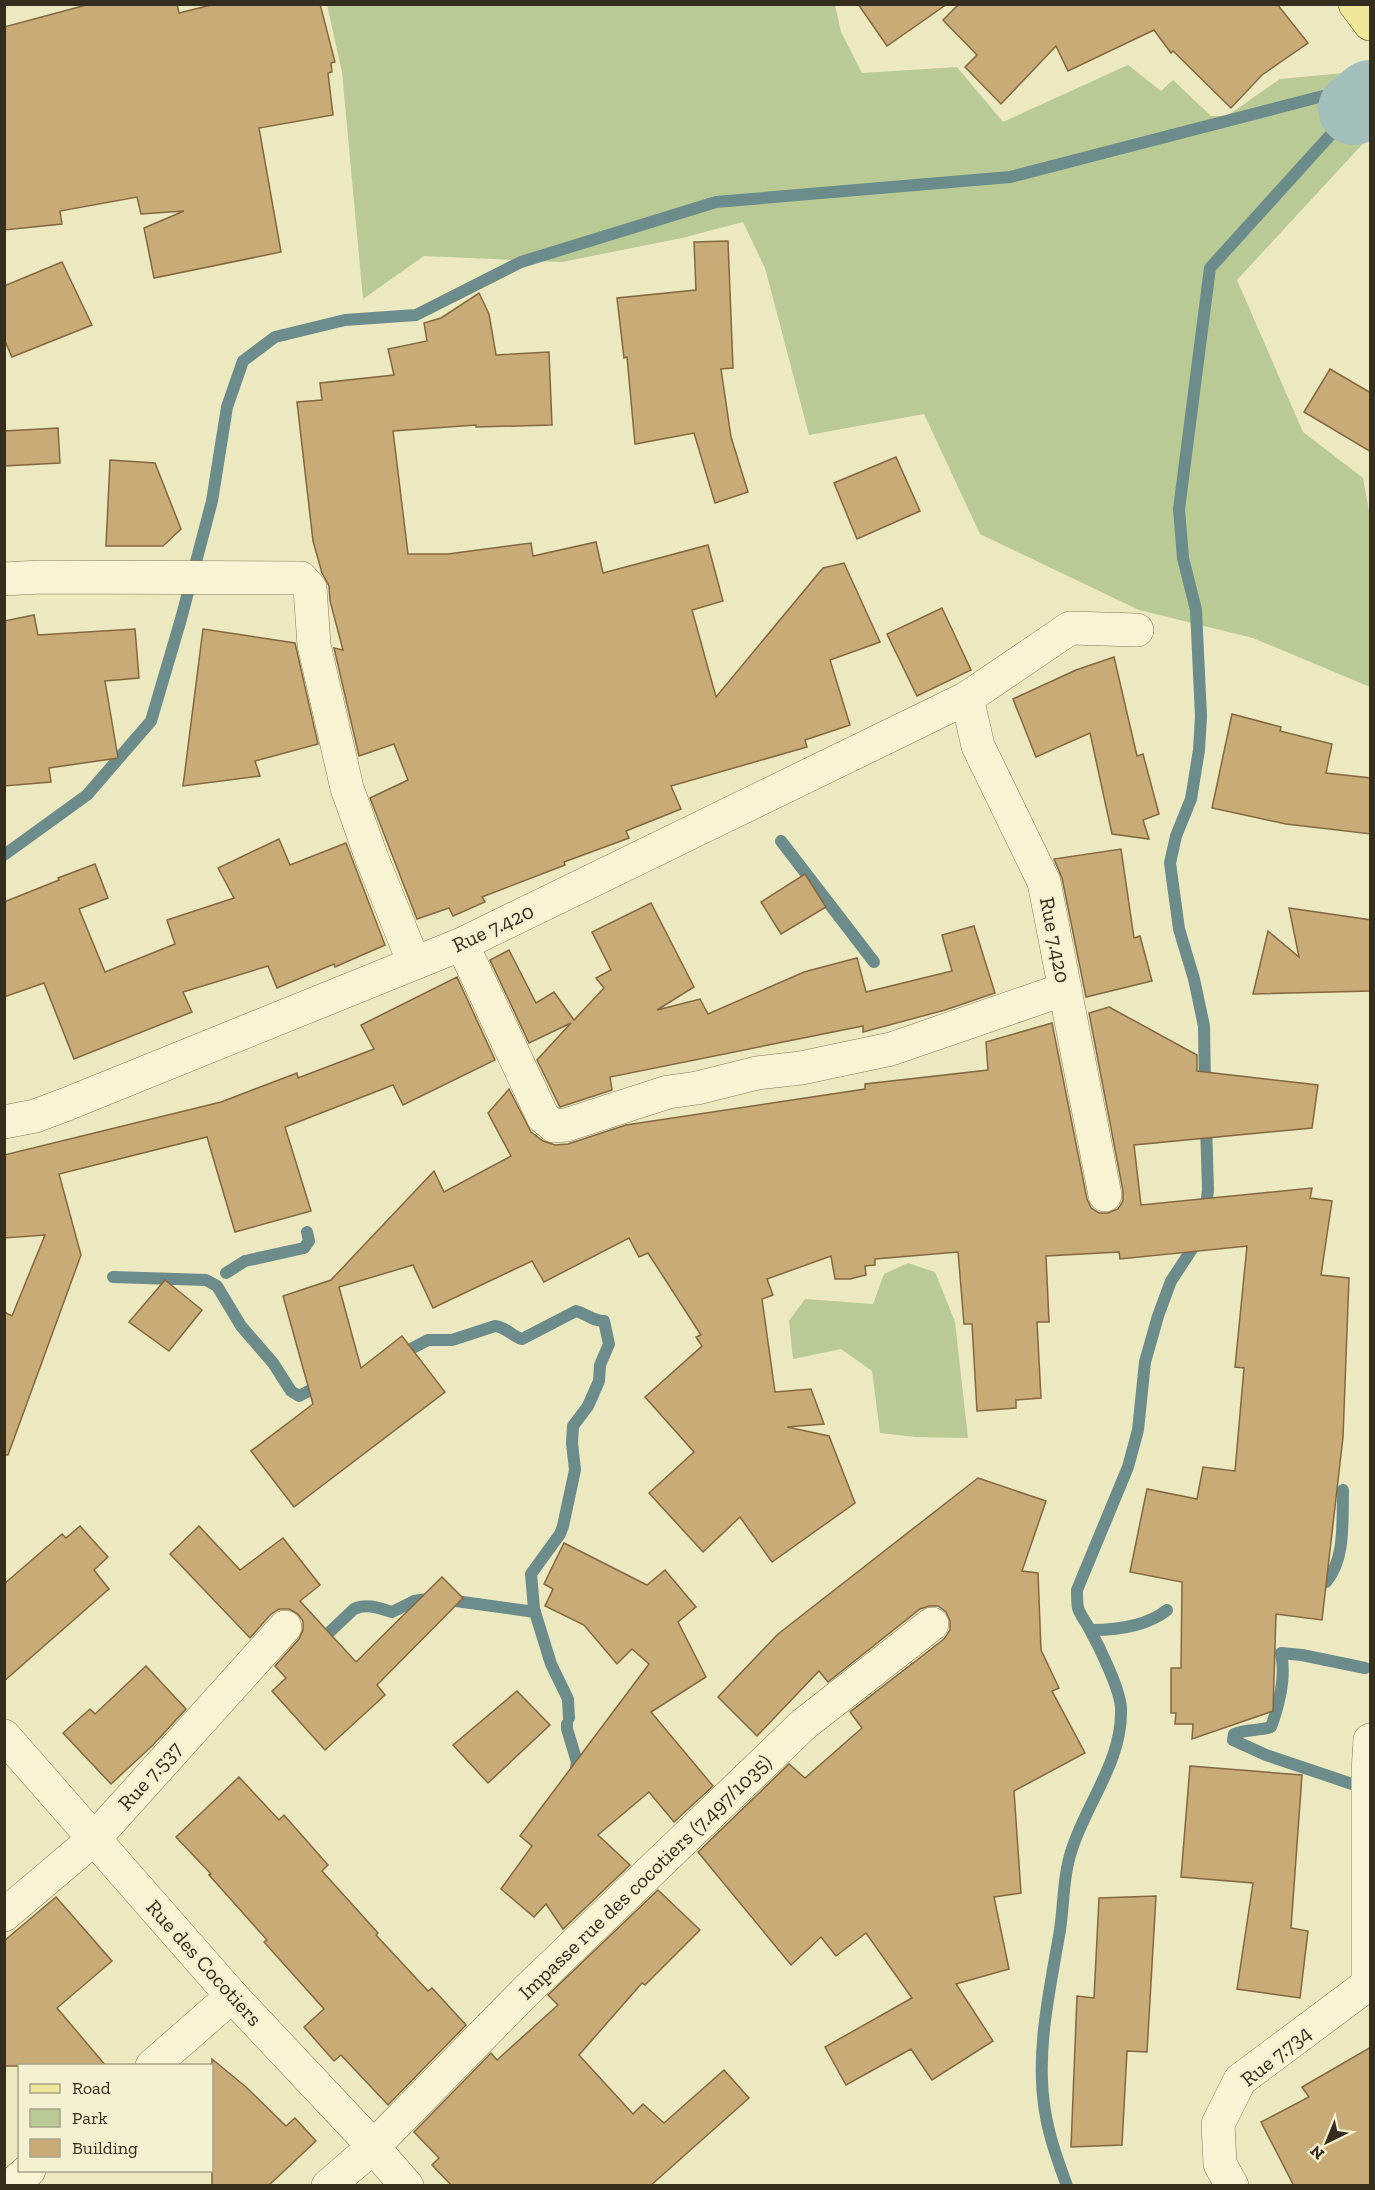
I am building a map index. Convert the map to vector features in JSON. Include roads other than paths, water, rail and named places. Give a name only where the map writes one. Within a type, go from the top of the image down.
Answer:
[{"type":"main road","points":[[1355,4],[1371,24]]},
{"type":"street","points":[[4,579],[41,577],[302,579],[310,588],[314,645],[347,788],[371,856],[414,963]]},
{"type":"street","name":"Rue 7.420","points":[[4,1122],[35,1116],[67,1104],[462,944],[967,698],[1070,628],[1137,630]]},
{"type":"street","name":"Rue 7.420","points":[[967,698],[978,746],[1044,882],[1105,1195]]},
{"type":"street","points":[[462,944],[543,1117],[554,1126],[566,1125],[668,1092],[697,1088],[757,1073],[801,1068],[891,1049],[1065,989]]},
{"type":"street","name":"Impasse rue des cocotiers (7.497/1035)","points":[[328,2186],[373,2147],[524,1993],[804,1724],[932,1624]]},
{"type":"street","name":"Rue 7.537","points":[[4,1915],[94,1839],[285,1627]]},
{"type":"street","name":"Rue des Cocotiers","points":[[4,1736],[232,1996],[407,2186]]},
{"type":"street","points":[[1370,1983],[1368,1784],[1371,1740]]},
{"type":"street","name":"Rue 7.734","points":[[1232,2186],[1220,2164],[1218,2124],[1239,2080],[1370,1983]]},
{"type":"street","points":[[154,2064],[232,1996]]},
{"type":"street","points":[[11,2186],[27,2172]]},
{"type":"waterway","points":[[4,855],[87,795],[151,721],[212,501],[227,407],[243,361],[275,337],[345,320],[416,315],[521,262],[716,202],[1010,177],[1323,96],[1354,109],[1210,268],[1179,509],[1183,558],[1196,610],[1201,716],[1199,750],[1191,799],[1176,836],[1170,863],[1179,929],[1194,979],[1204,1026],[1205,1086]]},
{"type":"waterway","points":[[1354,109],[1370,96]]},
{"type":"waterway","points":[[781,841],[874,962]]},
{"type":"waterway","points":[[1205,1215],[1208,1190],[1206,1124]]},
{"type":"waterway","points":[[226,1273],[245,1261],[304,1248],[309,1241],[307,1232]]},
{"type":"waterway","points":[[1067,2186],[1051,2140],[1042,2089],[1045,2020],[1069,1859],[1078,1832],[1110,1763],[1120,1727],[1121,1708],[1108,1668],[1079,1611],[1077,1590],[1128,1467],[1138,1430],[1145,1362],[1158,1316],[1171,1281],[1198,1240]]},
{"type":"waterway","points":[[113,1277],[206,1280],[217,1286],[241,1326],[273,1363],[291,1391],[299,1396],[324,1383]]},
{"type":"waterway","points":[[399,1358],[428,1340],[452,1340],[495,1326],[522,1339],[576,1311],[604,1321],[609,1344],[600,1365],[599,1381],[588,1406],[573,1426],[575,1470],[563,1526],[560,1534],[531,1574],[534,1609],[551,1664],[568,1699],[569,1718]]},
{"type":"waterway","points":[[1314,1577],[1318,1581],[1326,1582],[1337,1562],[1342,1538],[1343,1490]]},
{"type":"waterway","points":[[318,1643],[354,1609],[364,1606],[392,1612],[414,1601],[434,1598],[535,1612]]},
{"type":"waterway","points":[[1091,1630],[1130,1626],[1150,1620],[1167,1610]]},
{"type":"waterway","points":[[1361,1787],[1266,1755],[1233,1740],[1234,1734],[1271,1727],[1281,1690],[1283,1671],[1281,1653],[1365,1668]]},
{"type":"waterway","points":[[567,1724],[577,1762],[575,1776]]}]
